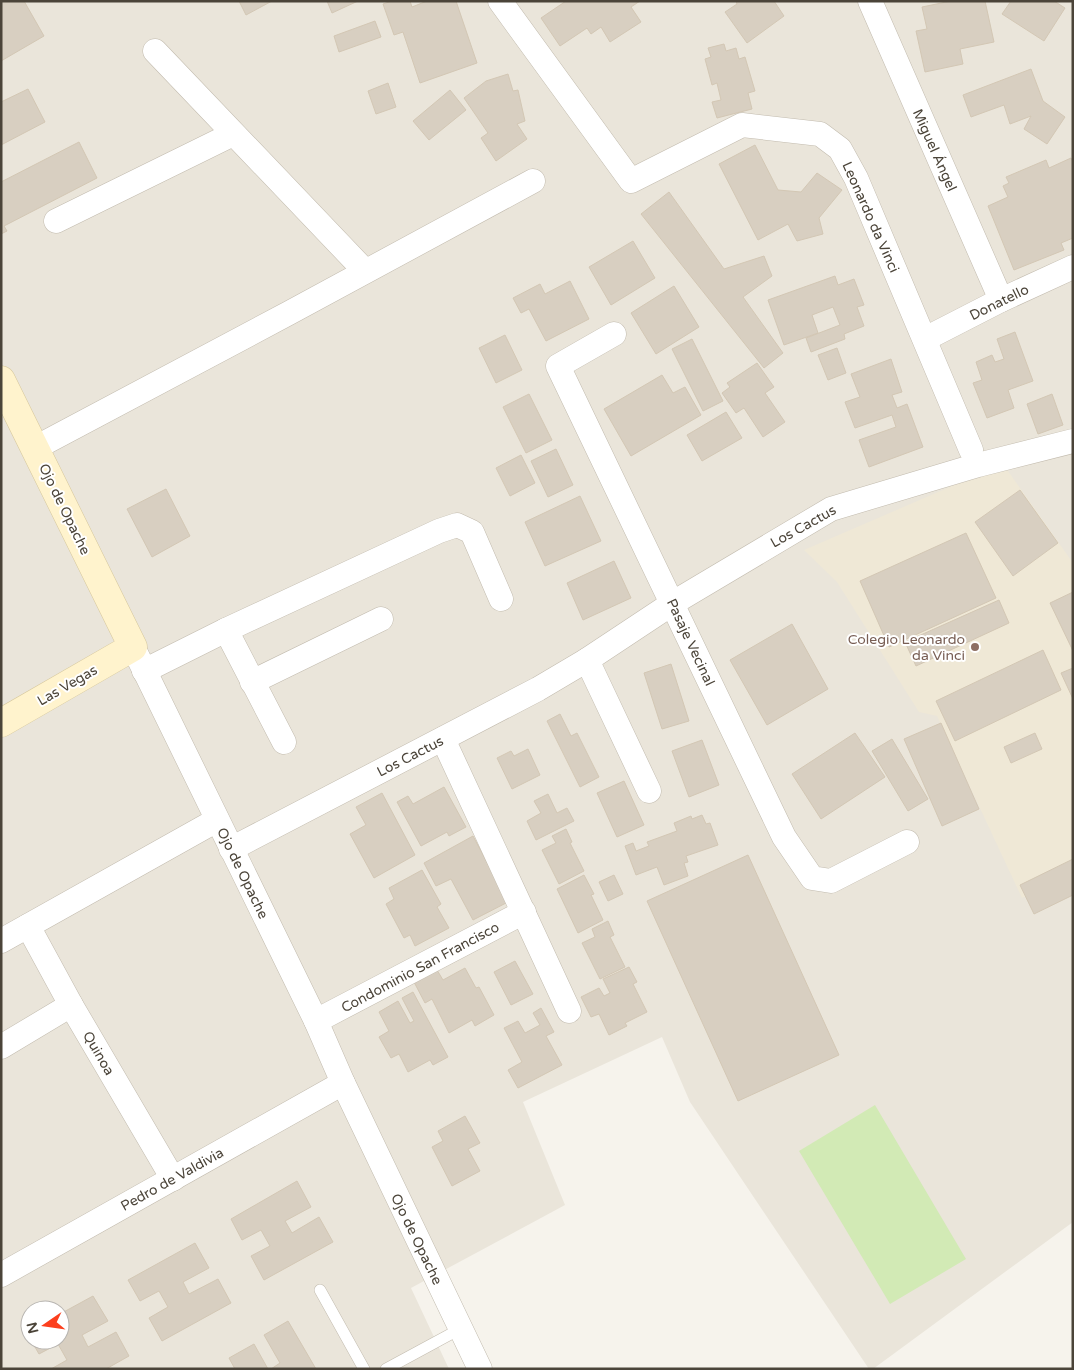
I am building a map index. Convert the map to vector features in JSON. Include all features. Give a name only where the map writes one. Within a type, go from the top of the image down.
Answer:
[{"type":"main road","name":"Ojo de Opache","points":[[1,380],[133,647]]},
{"type":"main road","name":"Las Vegas","points":[[1,723],[133,647]]},
{"type":"street","name":"Leonardo da Vinci","points":[[500,1],[631,180],[742,125],[820,134],[840,149],[856,178],[971,450]]},
{"type":"street","name":"Miguel Ángel","points":[[875,3],[1001,300]]},
{"type":"street","points":[[155,52],[365,272]]},
{"type":"street","points":[[56,221],[233,134]]},
{"type":"street","points":[[35,448],[365,272],[532,180]]},
{"type":"street","name":"Donatello","points":[[925,340],[1001,300],[1073,267]]},
{"type":"street","name":"Pasaje Vecinal","points":[[614,334],[558,366],[784,837],[812,878],[831,881],[907,842]]},
{"type":"street","name":"Los Cactus","points":[[231,849],[538,689],[587,660],[673,603],[831,509],[978,464],[1073,441]]},
{"type":"street","points":[[144,672],[226,630],[439,530],[457,525],[472,532],[501,599]]},
{"type":"street","points":[[252,682],[381,619]]},
{"type":"street","points":[[226,630],[284,742]]},
{"type":"street","name":"Ojo de Opache","points":[[133,647],[316,1021],[343,1083],[480,1369]]},
{"type":"street","points":[[587,660],[649,792]]},
{"type":"street","points":[[442,739],[569,1011]]},
{"type":"street","points":[[1,941],[217,820]]},
{"type":"street","name":"Condominio San Francisco","points":[[316,1021],[524,912]]},
{"type":"street","name":"Quinoa","points":[[28,926],[71,1005],[173,1179]]},
{"type":"street","points":[[1,1047],[71,1005]]},
{"type":"street","name":"Pedro de Valdivia","points":[[1,1275],[343,1083]]},
{"type":"lane","points":[[320,1290],[364,1369]]},
{"type":"lane","points":[[386,1369],[460,1329]]},
{"type":"shaded area","points":[[1,1],[1073,1],[1073,1222],[873,1369],[869,1369],[690,1102],[662,1037],[523,1102],[565,1205],[411,1288],[449,1369],[1,1369]]},
{"type":"shaded area","name":"Colegio Leonardo da Vinci","points":[[1003,464],[1073,563],[1073,874],[1022,898],[937,716],[919,712],[837,582],[804,550]]},
{"type":"green space","points":[[875,1105],[966,1259],[890,1304],[799,1151]]},
{"type":"building","points":[[1,1],[24,1],[44,36],[1,61]]},
{"type":"building","points":[[239,1],[272,1],[246,15]]},
{"type":"building","points":[[327,1],[358,1],[332,13]]},
{"type":"building","points":[[392,1],[410,1],[412,7],[427,1],[456,1],[477,63],[420,83],[403,32],[394,35],[383,4]]},
{"type":"building","points":[[566,1],[640,1],[631,7],[641,22],[610,42],[601,27],[591,34],[587,28],[560,46],[541,18]]},
{"type":"building","points":[[736,1],[774,1],[784,16],[747,43],[725,12],[737,4]]},
{"type":"building","points":[[951,1],[985,1],[994,42],[960,49],[963,64],[925,72],[916,31],[927,29],[922,7]]},
{"type":"building","points":[[1011,1],[1054,1],[1065,8],[1044,41],[1002,14]]},
{"type":"building","points":[[375,21],[381,37],[339,52],[334,36]]},
{"type":"building","points":[[724,44],[726,51],[736,48],[739,59],[745,57],[755,91],[748,93],[752,109],[717,118],[712,102],[721,100],[717,83],[712,85],[705,59],[711,57],[708,48]]},
{"type":"building","points":[[1031,69],[1043,101],[1065,117],[1047,144],[1024,129],[1031,116],[1010,124],[1004,105],[971,117],[963,95]]},
{"type":"building","points":[[508,74],[513,91],[518,90],[525,121],[517,124],[527,139],[496,161],[481,138],[488,133],[464,98],[486,81]]},
{"type":"building","points":[[388,83],[396,107],[376,114],[368,91]]},
{"type":"building","points":[[28,89],[45,122],[1,145],[1,102]]},
{"type":"building","points":[[450,90],[466,110],[429,140],[413,121]]},
{"type":"building","points":[[79,142],[97,178],[4,226],[7,231],[1,234],[1,182]]},
{"type":"building","points":[[755,145],[778,190],[801,192],[817,173],[842,190],[819,218],[823,234],[797,241],[788,224],[758,240],[719,164]]},
{"type":"building","points":[[1071,158],[1073,162],[1073,238],[1061,243],[1064,250],[1014,270],[988,206],[1008,197],[1003,186],[1009,183],[1006,177],[1046,160],[1049,168]]},
{"type":"building","points":[[669,192],[724,269],[764,256],[772,276],[743,297],[783,353],[764,368],[641,214]]},
{"type":"building","points":[[633,241],[655,278],[611,305],[589,267]]},
{"type":"building","points":[[835,276],[838,285],[854,279],[864,305],[857,307],[864,326],[844,334],[845,339],[811,352],[806,338],[840,325],[833,307],[812,315],[818,333],[784,345],[768,300]]},
{"type":"building","points":[[570,281],[589,319],[546,341],[529,309],[521,313],[513,298],[540,284],[545,294]]},
{"type":"building","points":[[674,286],[699,327],[656,354],[631,313]]},
{"type":"building","points":[[1015,332],[1033,381],[1008,390],[1014,408],[987,418],[973,383],[982,380],[976,362],[992,355],[995,362],[1004,359],[997,339]]},
{"type":"building","points":[[505,335],[522,370],[496,383],[479,348]]},
{"type":"building","points":[[692,339],[723,401],[703,411],[672,349]]},
{"type":"building","points":[[837,348],[846,373],[828,380],[818,355]]},
{"type":"building","points":[[891,359],[902,392],[892,395],[897,408],[907,404],[923,447],[869,467],[859,440],[896,427],[892,415],[855,428],[845,402],[860,397],[851,374]]},
{"type":"building","points":[[757,363],[774,387],[765,393],[785,422],[763,437],[744,408],[736,413],[722,393],[730,387],[727,383]]},
{"type":"building","points":[[662,375],[673,393],[685,387],[701,415],[631,456],[604,409]]},
{"type":"building","points":[[529,394],[552,440],[526,453],[503,407]]},
{"type":"building","points":[[1052,394],[1063,425],[1038,434],[1027,404]]},
{"type":"building","points":[[726,412],[742,438],[702,461],[687,435]]},
{"type":"building","points":[[556,449],[573,485],[548,497],[531,461]]},
{"type":"building","points":[[521,455],[535,483],[510,496],[496,468]]},
{"type":"building","points":[[166,489],[190,536],[152,557],[127,509]]},
{"type":"building","points":[[1020,490],[1058,543],[1013,576],[975,522]]},
{"type":"building","points":[[580,496],[601,541],[545,566],[525,522]]},
{"type":"building","points":[[966,533],[996,598],[889,647],[860,581]]},
{"type":"building","points":[[614,561],[631,598],[583,620],[567,583]]},
{"type":"building","points":[[1073,592],[1073,651],[1050,603]]},
{"type":"building","points":[[999,600],[1009,623],[916,666],[905,642]]},
{"type":"building","points":[[792,624],[828,689],[767,725],[730,660]]},
{"type":"building","points":[[1043,650],[1061,690],[955,741],[936,701]]},
{"type":"building","points":[[671,664],[689,721],[662,729],[644,673]]},
{"type":"building","points":[[1073,668],[1073,699],[1061,673]]},
{"type":"building","points":[[560,714],[571,736],[577,733],[599,777],[580,787],[547,721]]},
{"type":"building","points":[[941,723],[979,809],[942,826],[904,739]]},
{"type":"building","points":[[855,733],[885,777],[821,819],[792,774]]},
{"type":"building","points":[[1035,733],[1042,749],[1011,763],[1004,747]]},
{"type":"building","points":[[892,739],[928,799],[908,811],[872,751]]},
{"type":"building","points":[[702,740],[719,785],[689,797],[672,751]]},
{"type":"building","points":[[528,749],[540,775],[512,789],[497,758],[511,751],[514,756]]},
{"type":"building","points":[[624,781],[644,825],[617,837],[597,793]]},
{"type":"building","points":[[444,787],[466,827],[449,836],[447,832],[421,846],[397,802],[408,796],[413,804]]},
{"type":"building","points":[[382,793],[415,855],[374,878],[350,834],[366,825],[356,807]]},
{"type":"building","points":[[548,794],[557,813],[567,808],[574,821],[536,840],[527,821],[541,813],[534,801]]},
{"type":"building","points":[[702,815],[706,824],[710,823],[718,845],[686,856],[688,862],[684,863],[688,876],[664,885],[657,867],[636,875],[625,846],[633,843],[636,851],[649,846],[647,842],[677,831],[674,823],[691,816],[692,819]]},
{"type":"building","points":[[566,829],[572,842],[570,843],[584,871],[559,884],[542,850],[556,843],[552,836]]},
{"type":"building","points":[[473,836],[508,902],[473,920],[451,879],[436,886],[424,863]]},
{"type":"building","points":[[748,855],[839,1055],[738,1101],[647,901]]},
{"type":"building","points":[[1073,859],[1073,895],[1034,914],[1020,885]]},
{"type":"building","points":[[422,870],[441,904],[437,907],[449,928],[415,946],[410,935],[404,938],[386,904],[394,899],[389,888]]},
{"type":"building","points":[[584,875],[594,894],[591,895],[603,920],[578,933],[557,889]]},
{"type":"building","points":[[614,875],[623,894],[608,901],[599,882]]},
{"type":"building","points":[[608,921],[614,935],[610,937],[625,967],[600,979],[582,943],[595,937],[592,929]]},
{"type":"building","points":[[515,961],[533,994],[511,1005],[494,972]]},
{"type":"building","points":[[629,967],[637,982],[633,984],[647,1012],[625,1023],[627,1026],[609,1035],[599,1014],[591,1017],[581,997],[599,988],[604,996],[610,993],[603,979]]},
{"type":"building","points":[[465,968],[476,988],[479,987],[494,1015],[475,1026],[472,1020],[449,1033],[432,999],[425,1003],[414,982],[437,970],[443,980]]},
{"type":"building","points":[[413,992],[448,1057],[433,1065],[430,1060],[408,1072],[399,1054],[391,1058],[379,1037],[389,1031],[379,1012],[398,1001],[410,1023],[414,1021],[402,998]]},
{"type":"building","points":[[541,1008],[554,1032],[546,1036],[562,1065],[518,1088],[508,1070],[522,1062],[504,1028],[518,1021],[525,1033],[540,1025],[533,1013]]},
{"type":"building","points":[[465,1116],[480,1143],[468,1149],[480,1171],[452,1186],[432,1147],[443,1141],[438,1131]]},
{"type":"building","points":[[297,1181],[311,1207],[285,1221],[292,1233],[319,1217],[333,1242],[264,1280],[251,1256],[270,1246],[261,1230],[242,1240],[231,1219]]},
{"type":"building","points":[[195,1243],[209,1268],[183,1282],[189,1294],[218,1279],[231,1303],[162,1341],[149,1318],[168,1307],[159,1291],[140,1301],[128,1280]]},
{"type":"building","points":[[93,1296],[108,1321],[82,1335],[88,1347],[116,1332],[129,1356],[106,1369],[51,1369],[67,1360],[61,1350],[70,1350],[70,1309]]},
{"type":"building","points":[[288,1321],[316,1369],[271,1369],[280,1363],[264,1335]]},
{"type":"building","points":[[254,1344],[268,1369],[235,1369],[229,1358]]},
{"type":"building","points":[[37,1350],[47,1350],[39,1354]]},
{"type":"place","name":"Colegio Leonardo da Vinci","points":[[975,647]]}]
